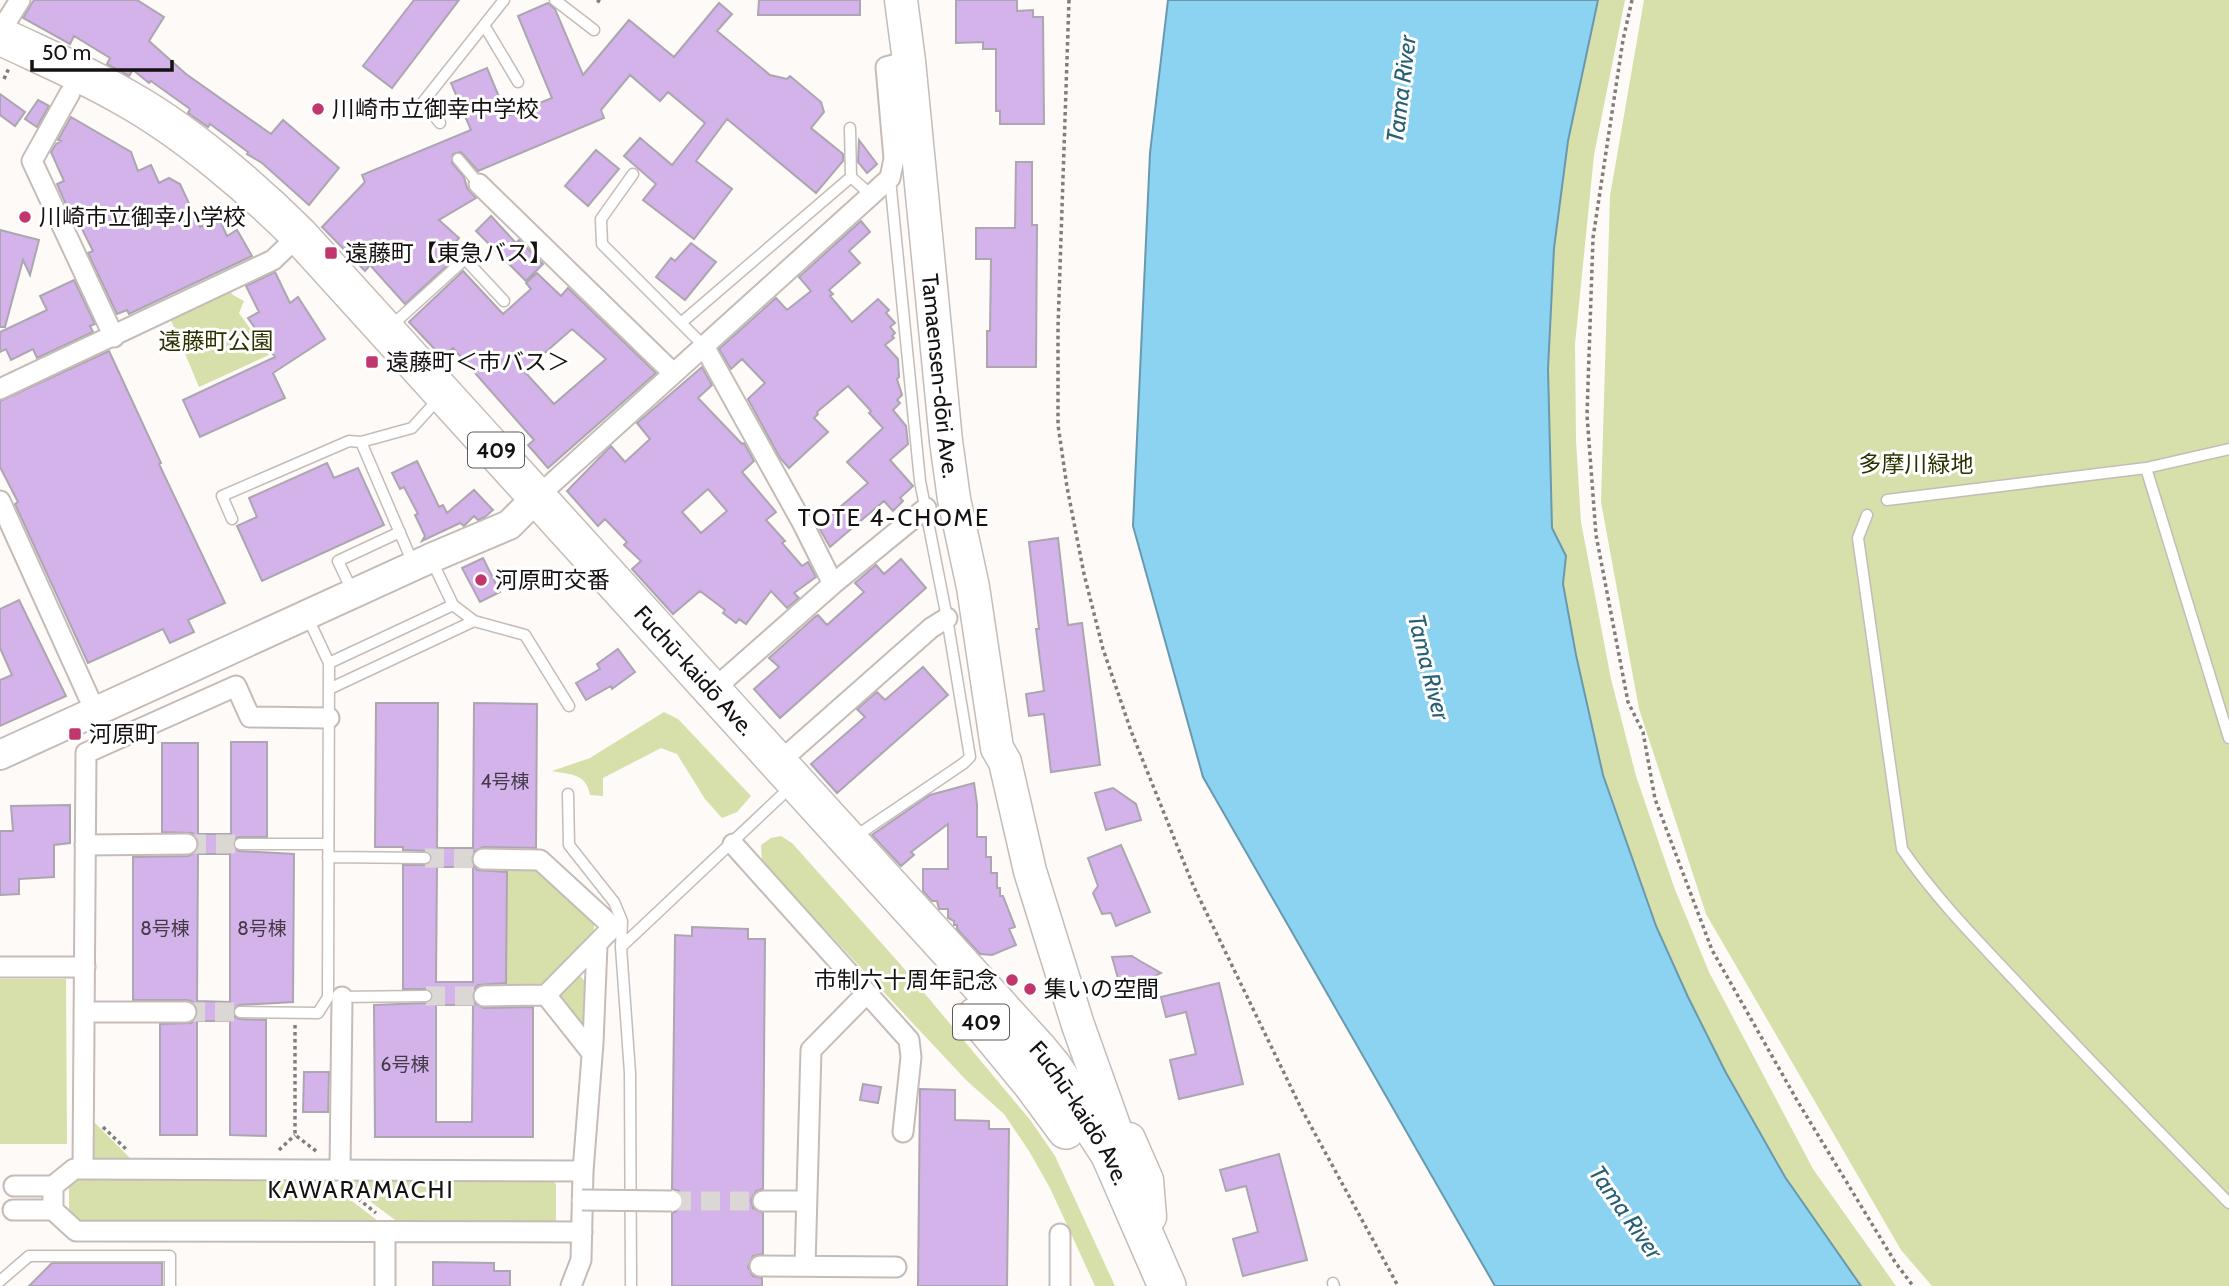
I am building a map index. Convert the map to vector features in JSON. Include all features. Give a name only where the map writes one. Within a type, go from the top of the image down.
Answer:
[{"type":"highway","name":"Fuchū-kaidō Ave.","points":[[0,34],[128,99],[183,135],[276,212],[291,243],[430,407],[532,502]]},
{"type":"highway","name":"Fuchū-kaidō Ave.","points":[[0,60],[70,93],[167,150],[291,243],[387,330],[532,502],[706,696],[785,780],[849,841],[964,969],[995,983],[1025,1014],[1037,1031],[1039,1050],[1104,1128],[1110,1155],[1154,1278]]},
{"type":"highway","name":"Fuchū-kaidō Ave.","points":[[785,780],[1065,1128],[1100,1189],[1125,1248],[1154,1278]]},
{"type":"main road","name":"Tamaensen-dōri Ave.","points":[[901,0],[946,440],[954,499],[973,587],[997,748],[1005,762],[1030,871],[1104,1128]]},
{"type":"main road","name":"Tamaensen-dōri Ave.","points":[[997,748],[993,765],[1014,842],[1010,869],[1024,914],[1040,933],[1091,1107],[1104,1128]]},
{"type":"main road","points":[[1104,1128],[1129,1138],[1147,1180],[1150,1217],[1156,1238],[1154,1278]]},
{"type":"street","points":[[0,34],[20,0]]},
{"type":"street","points":[[0,755],[307,615],[420,556],[509,525],[890,178],[894,159],[886,67],[909,61]]},
{"type":"street","points":[[70,93],[32,161],[114,337]]},
{"type":"street","points":[[479,184],[673,373]]},
{"type":"street","points":[[0,389],[273,260],[291,243]]},
{"type":"street","points":[[704,346],[803,524],[833,584]]},
{"type":"street","points":[[0,501],[4,522],[95,711]]},
{"type":"street","points":[[706,696],[833,584],[926,508]]},
{"type":"street","points":[[785,780],[931,628],[947,618]]},
{"type":"street","points":[[83,1169],[86,753],[236,686],[250,717],[329,718]]},
{"type":"street","points":[[85,845],[187,844]]},
{"type":"street","points":[[733,844],[909,1040],[911,1057],[903,1132]]},
{"type":"street","points":[[483,859],[540,860],[613,927],[546,995],[484,996]]},
{"type":"street","points":[[571,1286],[580,1260],[597,945]]},
{"type":"street","points":[[0,967],[85,967]]},
{"type":"street","points":[[805,1266],[811,1050],[867,993]]},
{"type":"street","points":[[546,995],[592,1054]]},
{"type":"street","points":[[331,1170],[335,997]]},
{"type":"street","points":[[84,1012],[186,1012]]},
{"type":"street","points":[[13,1186],[53,1186],[74,1169],[583,1171]]},
{"type":"street","points":[[53,1186],[53,1210]]},
{"type":"street","points":[[582,1200],[672,1201]]},
{"type":"street","points":[[763,1201],[806,1201]]},
{"type":"street","points":[[13,1210],[53,1210],[76,1231],[582,1232]]},
{"type":"street","points":[[385,1286],[392,1232]]},
{"type":"street","points":[[1060,1234],[1060,1286]]},
{"type":"street","points":[[760,1266],[890,1266],[884,1286]]},
{"type":"lane","points":[[440,122],[423,102],[504,0]]},
{"type":"lane","points":[[555,0],[594,30]]},
{"type":"lane","points":[[484,25],[518,82]]},
{"type":"lane","points":[[850,128],[851,177],[871,195]]},
{"type":"lane","points":[[458,159],[479,184]]},
{"type":"lane","points":[[633,174],[601,219],[602,244],[704,346]]},
{"type":"lane","points":[[681,323],[851,177]]},
{"type":"lane","points":[[849,841],[964,764],[970,757],[947,618],[920,481],[890,178]]},
{"type":"lane","points":[[387,330],[465,259],[504,301]]},
{"type":"lane","points":[[232,519],[222,496],[349,441],[361,442],[412,428],[430,407]]},
{"type":"lane","points":[[361,442],[400,532],[453,605],[474,621],[525,635],[569,706]]},
{"type":"lane","points":[[1887,500],[2147,468],[2229,449]]},
{"type":"lane","points":[[2147,468],[2229,737]]},
{"type":"lane","points":[[1867,515],[1858,538],[1902,849],[1917,872],[1990,954],[2229,1203]]},
{"type":"lane","points":[[348,582],[338,561],[400,532]]},
{"type":"lane","points":[[329,663],[453,605]]},
{"type":"lane","points":[[307,615],[329,663],[328,857],[335,997]]},
{"type":"lane","points":[[329,689],[474,621]]},
{"type":"lane","points":[[621,947],[733,844],[785,780]]},
{"type":"lane","points":[[568,794],[569,845],[614,902],[622,921],[621,947],[630,1073],[631,1286]]},
{"type":"lane","points":[[240,844],[328,844]]},
{"type":"lane","points":[[328,857],[425,858]]},
{"type":"lane","points":[[240,1012],[318,1013],[335,997],[426,996]]},
{"type":"lane","points":[[0,1282],[29,1256],[170,1256],[170,1286]]},
{"type":"path","points":[[1069,0],[1058,327],[1058,425],[1084,574],[1103,649],[1131,731],[1193,885],[1301,1108],[1398,1286]]},
{"type":"path","points":[[1632,0],[1617,76],[1593,238],[1587,415],[1597,535],[1628,702],[1643,732],[1655,799],[1712,950],[1798,1102],[1895,1262],[1913,1286]]},
{"type":"path","points":[[295,1012],[295,1135],[392,1232]]},
{"type":"path","points":[[84,1109],[146,1169]]},
{"type":"green space","points":[[1598,0],[1625,0],[1594,155],[1575,344],[1576,441],[1581,522],[1611,679],[1636,776],[1674,887],[1709,972],[1813,1169],[1896,1286],[1861,1286],[1785,1177],[1725,1071],[1688,997],[1656,926],[1603,775],[1563,584],[1566,556],[1552,528],[1548,369],[1554,248],[1568,141]]},
{"type":"green space","name":"多摩川緑地","points":[[1644,0],[2229,0],[2229,1286],[1932,1286],[1901,1250],[1706,914],[1639,709],[1601,502],[1610,196]]},
{"type":"green space","name":"遠藤町公園","points":[[228,289],[244,301],[239,313],[269,355],[199,387],[170,318]]},
{"type":"green space","points":[[664,712],[678,719],[751,796],[737,812],[722,818],[705,799],[677,754],[661,748],[603,778],[603,796],[590,795],[585,783],[577,776],[552,771],[590,758]]},
{"type":"green space","points":[[781,836],[792,843],[901,965],[1031,1121],[1055,1156],[1115,1286],[1095,1286],[1050,1188],[1004,1114],[966,1080],[762,862],[761,845],[771,838]]},
{"type":"green space","points":[[507,868],[540,868],[594,919],[594,935],[541,990],[505,990]]},
{"type":"green space","points":[[577,973],[586,982],[586,1031],[552,999]]},
{"type":"green space","points":[[0,979],[66,979],[67,1144],[0,1144]]},
{"type":"green space","points":[[95,1123],[133,1161],[97,1161],[90,1156],[91,1125]]},
{"type":"green space","points":[[83,1173],[319,1176],[386,1227],[83,1227],[69,1213],[69,1185]]},
{"type":"green space","points":[[336,1176],[547,1176],[556,1184],[556,1221],[547,1227],[406,1228]]},
{"type":"water","name":"Tama River","points":[[1168,0],[1598,0],[1568,141],[1554,248],[1548,369],[1552,528],[1566,556],[1563,584],[1576,655],[1603,775],[1656,926],[1688,997],[1725,1071],[1785,1177],[1861,1286],[1495,1286],[1203,777],[1133,526],[1150,153]]},
{"type":"building","points":[[34,0],[137,0],[164,17],[149,41],[186,74],[271,134],[283,120],[339,168],[309,205],[262,163],[247,154],[248,152],[210,124],[208,127],[188,113],[190,109],[151,81],[149,83],[133,70],[129,76],[107,64],[110,58],[74,36],[70,44],[23,18]]},
{"type":"building","points":[[414,0],[459,0],[392,88],[363,66]]},
{"type":"building","points":[[759,0],[860,0],[860,15],[758,15]]},
{"type":"building","points":[[956,0],[1017,0],[1017,11],[1033,10],[1033,17],[1043,17],[1044,124],[1000,124],[1000,111],[996,111],[996,49],[983,49],[983,42],[956,43]]},
{"type":"building","points":[[548,3],[555,9],[583,75],[629,20],[674,57],[719,3],[732,14],[717,31],[770,75],[787,79],[790,76],[821,102],[824,112],[811,128],[843,154],[843,161],[816,193],[727,119],[696,161],[732,189],[694,239],[643,200],[656,184],[624,156],[640,138],[672,165],[705,123],[668,92],[660,101],[630,75],[601,110],[604,118],[478,171],[461,152],[453,154],[452,163],[476,198],[439,220],[459,238],[446,253],[453,260],[405,304],[370,265],[365,271],[322,227],[365,182],[362,175],[471,130],[451,83],[487,68],[507,116],[552,98],[518,16]]},
{"type":"building","points":[[0,94],[25,112],[15,126],[0,115]]},
{"type":"building","points":[[38,100],[49,106],[37,127],[25,119]]},
{"type":"building","points":[[71,117],[131,152],[138,171],[151,165],[159,183],[169,178],[180,184],[200,227],[219,218],[227,236],[237,230],[252,256],[129,314],[127,310],[117,314],[88,253],[93,251],[79,223],[75,225],[57,184],[64,181],[51,152],[61,141],[58,140]]},
{"type":"building","points":[[859,140],[877,164],[867,173],[858,162]]},
{"type":"building","points":[[596,150],[619,169],[588,206],[565,186]]},
{"type":"building","points":[[1016,162],[1032,162],[1032,225],[1037,225],[1036,367],[987,367],[991,259],[976,259],[976,228],[1015,228]]},
{"type":"building","points":[[491,216],[516,243],[519,240],[543,264],[526,281],[476,231]]},
{"type":"building","points":[[861,221],[870,232],[849,251],[860,263],[829,290],[833,294],[830,296],[852,322],[878,299],[889,310],[886,313],[895,323],[890,327],[895,333],[892,336],[894,338],[885,345],[898,359],[897,379],[902,395],[897,400],[900,403],[893,410],[906,426],[908,444],[890,460],[913,486],[900,498],[903,501],[893,511],[884,501],[830,547],[818,526],[868,483],[847,462],[883,428],[848,386],[817,412],[814,418],[828,432],[789,468],[780,458],[748,399],[765,383],[742,359],[731,369],[719,349],[776,298],[787,310],[811,291],[799,277]]},
{"type":"building","points":[[0,230],[39,240],[30,275],[23,260],[5,327],[0,327]]},
{"type":"building","points":[[691,243],[716,262],[685,300],[656,277],[671,258],[675,261]]},
{"type":"building","points":[[463,271],[503,314],[531,289],[526,283],[537,273],[561,296],[568,288],[656,373],[548,468],[528,445],[534,440],[453,348],[443,358],[409,322]],"holes":[[[572,329],[606,359],[554,404],[524,371]]]},
{"type":"building","points":[[275,272],[290,303],[298,297],[325,339],[273,373],[285,398],[200,437],[183,400],[275,357],[248,318],[259,312],[246,286]]},
{"type":"building","points":[[74,280],[95,324],[90,326],[93,332],[37,358],[33,349],[11,360],[6,349],[0,352],[0,332],[47,310],[40,296]]},
{"type":"building","points":[[109,351],[225,603],[188,620],[194,632],[170,643],[163,629],[88,663],[0,467],[0,401]]},
{"type":"building","points":[[702,367],[712,385],[698,398],[742,444],[744,443],[754,461],[742,472],[776,512],[766,520],[802,566],[808,562],[816,577],[794,593],[799,598],[787,608],[771,591],[746,624],[739,619],[736,623],[723,613],[725,610],[700,591],[673,614],[632,569],[641,561],[624,545],[627,542],[605,519],[598,526],[567,491],[611,446],[625,462],[650,439],[637,423]],"holes":[[[708,489],[727,511],[701,533],[682,512]]]},
{"type":"building","points":[[417,461],[439,507],[443,505],[447,513],[474,490],[493,510],[485,517],[478,520],[474,516],[464,526],[460,523],[422,541],[425,536],[415,515],[418,514],[404,487],[400,489],[392,473]]},
{"type":"building","points":[[327,463],[334,478],[358,468],[384,525],[262,581],[237,526],[257,517],[249,498]]},
{"type":"building","points":[[1058,538],[1068,625],[1082,623],[1100,765],[1051,772],[1044,714],[1029,716],[1026,694],[1044,691],[1029,542]]},
{"type":"building","name":"河原町交番","points":[[483,558],[500,592],[480,602],[462,568]]},
{"type":"building","points":[[901,559],[926,588],[780,718],[754,689],[779,667],[769,658],[816,616],[827,625],[864,592],[855,583],[876,565],[884,574]]},
{"type":"building","points":[[19,600],[66,696],[0,726],[0,680],[12,675],[0,648],[0,609]]},
{"type":"building","points":[[618,649],[635,672],[612,689],[611,686],[586,700],[576,683],[600,669],[597,664]]},
{"type":"building","points":[[923,667],[948,695],[837,793],[811,764],[865,717],[857,709],[877,692],[885,700]]},
{"type":"building","points":[[376,703],[438,703],[437,848],[473,848],[474,703],[537,704],[536,848],[483,847],[473,852],[471,859],[477,870],[507,872],[506,983],[478,985],[472,997],[474,1003],[484,1008],[533,1007],[533,1137],[375,1137],[374,1005],[427,1003],[433,997],[429,989],[403,989],[403,865],[428,865],[432,861],[432,855],[426,851],[403,850],[403,847],[375,847]],"holes":[[[437,867],[473,867],[473,982],[436,982]],[[436,1005],[473,1005],[472,1122],[436,1122]]]},
{"type":"building","points":[[231,742],[267,742],[267,837],[239,837],[234,840],[233,845],[239,851],[294,854],[293,1002],[239,1005],[233,1011],[234,1016],[239,1019],[266,1020],[266,1136],[230,1135],[230,1021],[197,1021],[197,1135],[160,1135],[160,1024],[191,1023],[196,1019],[198,1011],[193,1002],[187,1000],[133,1000],[133,857],[188,856],[197,851],[199,845],[198,838],[192,833],[162,832],[162,743],[198,743],[198,834],[231,834]],"holes":[[[198,854],[230,854],[230,1002],[197,1001]]]},
{"type":"building","points":[[974,783],[977,837],[986,837],[986,857],[991,857],[991,873],[997,873],[997,888],[1000,888],[1000,896],[1003,896],[1015,927],[1009,929],[1016,945],[992,955],[980,954],[957,929],[954,921],[948,918],[948,909],[939,909],[937,901],[932,901],[923,891],[923,869],[948,869],[948,824],[911,852],[914,855],[901,866],[872,835],[930,795]]},
{"type":"building","points":[[1113,788],[1136,804],[1141,820],[1106,830],[1095,793]]},
{"type":"building","points":[[70,805],[70,843],[54,845],[54,877],[19,879],[19,894],[0,895],[0,831],[13,831],[11,806]]},
{"type":"building","points":[[1121,845],[1150,912],[1116,926],[1111,913],[1102,914],[1093,893],[1098,886],[1088,858]]},
{"type":"building","points":[[692,927],[748,929],[748,939],[765,939],[763,1189],[756,1191],[751,1200],[753,1208],[763,1213],[763,1254],[753,1256],[748,1267],[753,1276],[762,1278],[762,1286],[672,1286],[672,1213],[682,1208],[684,1200],[679,1191],[672,1189],[675,935],[692,936]]},
{"type":"building","points":[[1132,956],[1161,973],[1136,985],[1118,978],[1112,957]]},
{"type":"building","points":[[1219,983],[1243,1084],[1179,1099],[1170,1060],[1196,1054],[1186,1012],[1166,1017],[1161,997]]},
{"type":"building","points":[[304,1072],[329,1072],[328,1112],[303,1112]]},
{"type":"building","points":[[863,1084],[881,1087],[878,1103],[860,1100]]},
{"type":"building","points":[[920,1089],[955,1090],[955,1120],[989,1121],[989,1129],[1009,1129],[1007,1286],[918,1286]]},
{"type":"building","points":[[1279,1154],[1307,1260],[1243,1276],[1233,1239],[1258,1232],[1246,1186],[1226,1191],[1220,1170]]},
{"type":"building","points":[[433,1262],[494,1263],[494,1271],[510,1271],[510,1286],[433,1286]]},
{"type":"building","points":[[52,1263],[162,1263],[162,1286],[29,1286]]},
{"type":"tunnel","points":[[187,844],[240,844]]},
{"type":"tunnel","points":[[425,858],[483,859]]},
{"type":"tunnel","points":[[426,996],[484,996]]},
{"type":"tunnel","points":[[186,1012],[240,1012]]},
{"type":"tunnel","points":[[672,1201],[763,1201]]},
{"type":"place","name":"川崎市立御幸中学校","points":[[318,109]]},
{"type":"place","name":"川崎市立御幸小学校","points":[[25,217]]},
{"type":"place","name":"遠藤町【東急バス】","points":[[331,253]]},
{"type":"place","name":"遠藤町＜市バス＞","points":[[372,362]]},
{"type":"place","name":"河原町交番","points":[[481,580]]},
{"type":"place","name":"河原町","points":[[75,734]]},
{"type":"place","name":"市制六十周年記念","points":[[1012,980]]},
{"type":"place","name":"集いの空間","points":[[1030,989]]},
{"type":"district","name":"TOTE 4-CHOME","points":[[894,517]]},
{"type":"district","name":"KAWARAMACHI","points":[[361,1189]]}]
